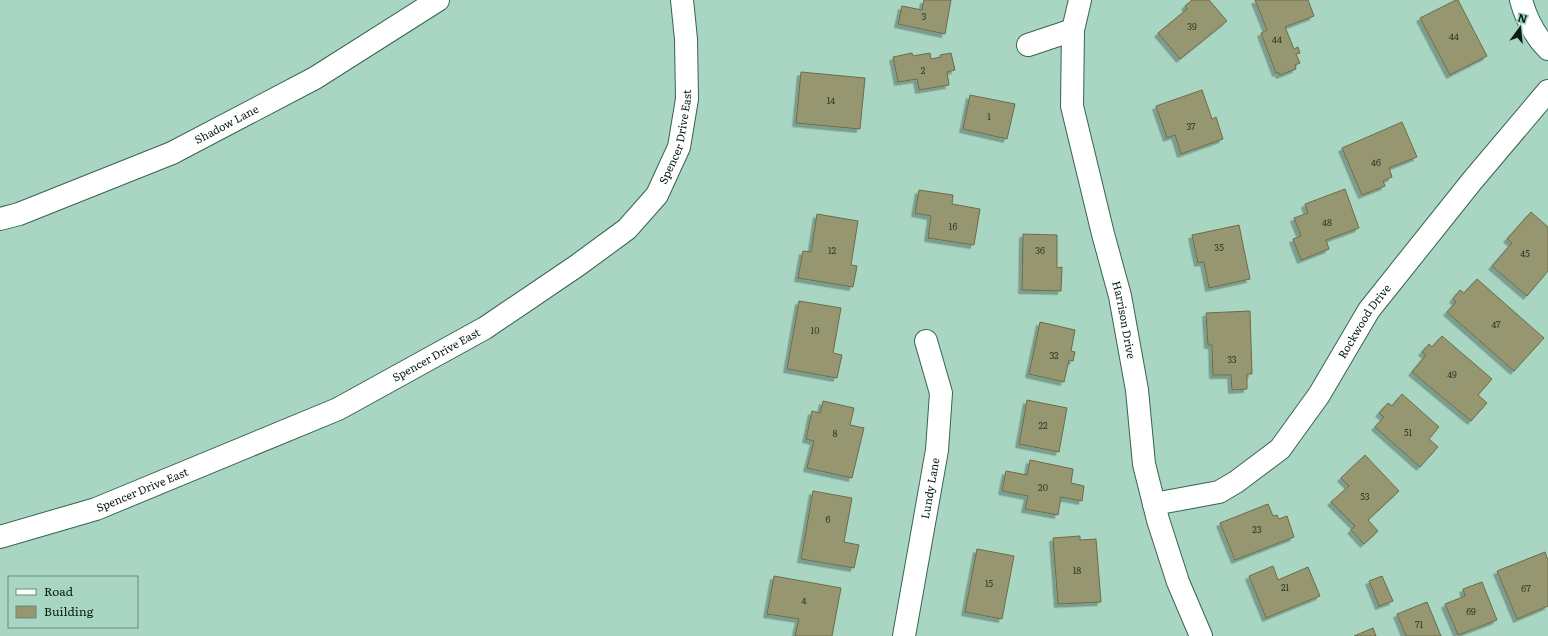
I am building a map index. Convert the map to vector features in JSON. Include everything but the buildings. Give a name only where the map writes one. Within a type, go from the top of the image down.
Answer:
[{"type":"street","name":"Shadow Lane","points":[[0,219],[26,211],[172,153],[315,78],[438,0]]},
{"type":"street","name":"Spencer Drive East","points":[[0,537],[96,509],[338,409],[485,328],[578,265],[627,229],[657,195],[679,147],[687,100],[686,39],[682,0]]},
{"type":"street","name":"Harrison Drive","points":[[1080,0],[1073,30],[1072,106],[1102,234],[1120,296],[1137,390],[1144,464],[1154,504],[1178,582],[1201,636]]},
{"type":"street","points":[[1521,0],[1525,14],[1548,49]]},
{"type":"street","points":[[1028,45],[1073,30]]},
{"type":"street","name":"Rockwood Drive","points":[[1154,504],[1219,492],[1236,482],[1280,449],[1319,396],[1369,310],[1472,181],[1548,91]]},
{"type":"street","name":"Lundy Lane","points":[[904,636],[937,450],[941,393],[926,341]]}]
